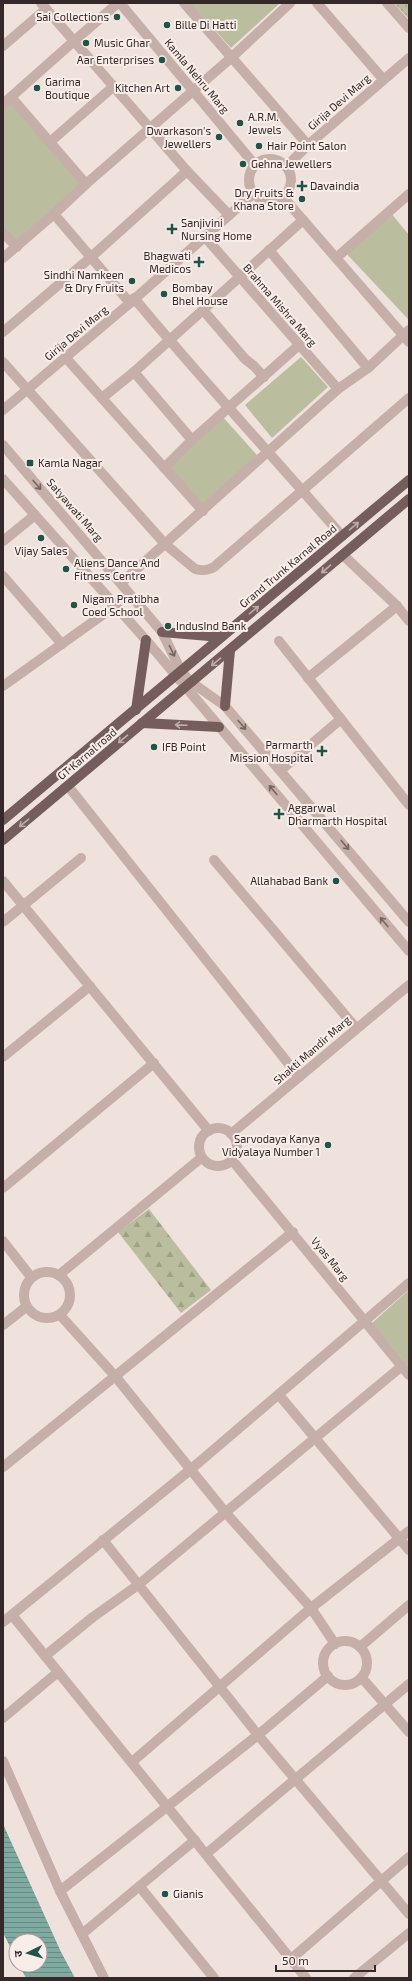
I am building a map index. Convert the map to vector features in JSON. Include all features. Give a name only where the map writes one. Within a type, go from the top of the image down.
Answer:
[{"type":"main road","name":"Grand Trunk Karnal Road","points":[[178,673],[409,480]]},
{"type":"main road","points":[[188,685],[409,498]]},
{"type":"main road","points":[[162,632],[221,637]]},
{"type":"main road","points":[[136,710],[146,640]]},
{"type":"main road","points":[[226,706],[230,650]]},
{"type":"main road","name":"GT Karnal road","points":[[3,820],[136,710],[178,673]]},
{"type":"main road","name":"GT Karnal road","points":[[3,840],[188,685]]},
{"type":"main road","points":[[142,723],[219,727]]},
{"type":"street","points":[[3,104],[119,3]]},
{"type":"street","name":"Kamla Nehru Marg","points":[[119,3],[255,165]]},
{"type":"street","points":[[184,3],[308,145]]},
{"type":"street","points":[[3,258],[232,57],[290,3]]},
{"type":"street","points":[[317,3],[383,79]]},
{"type":"street","points":[[386,3],[409,28]]},
{"type":"street","points":[[3,46],[44,6],[187,171],[229,215]]},
{"type":"street","name":"Girija Devi Marg","points":[[286,167],[308,145],[409,58]]},
{"type":"street","points":[[50,142],[114,86]]},
{"type":"street","points":[[11,97],[86,184]]},
{"type":"street","points":[[267,159],[274,160],[286,167],[291,179],[290,186],[283,197],[272,202],[266,202],[253,194],[248,184],[248,177],[255,165],[267,159]]},
{"type":"street","points":[[3,332],[90,258],[187,171]]},
{"type":"street","name":"Girija Devi Marg","points":[[3,410],[66,358],[253,194]]},
{"type":"street","points":[[336,258],[409,194]]},
{"type":"street","points":[[121,583],[338,389],[368,368],[407,336],[283,197]]},
{"type":"street","points":[[54,214],[90,258],[132,300],[229,406],[342,536]]},
{"type":"street","points":[[102,398],[134,372],[303,220]]},
{"type":"street","points":[[3,233],[16,247]]},
{"type":"street","name":"Brahma Mishra Marg","points":[[205,237],[338,389]]},
{"type":"street","points":[[269,250],[368,368]]},
{"type":"street","points":[[203,310],[245,359],[264,377]]},
{"type":"street","points":[[164,468],[229,406],[300,345]]},
{"type":"street","points":[[66,358],[203,511]]},
{"type":"street","points":[[3,362],[29,389],[165,544],[195,569],[205,571],[210,569],[303,491],[409,398]]},
{"type":"street","points":[[134,372],[172,414],[176,423],[192,440]]},
{"type":"street","name":"Satyawati Marg","points":[[3,445],[162,632],[178,673]]},
{"type":"street","points":[[3,479],[114,606],[178,673],[219,727],[409,951]]},
{"type":"street","points":[[3,541],[35,515]]},
{"type":"street","points":[[343,555],[397,606],[409,621]]},
{"type":"street","points":[[3,576],[62,644]]},
{"type":"street","points":[[3,686],[114,606]]},
{"type":"street","points":[[308,678],[397,606]]},
{"type":"street","points":[[279,641],[409,805]]},
{"type":"street","points":[[188,685],[226,706],[409,922]]},
{"type":"street","points":[[281,770],[341,719]]},
{"type":"street","points":[[68,786],[299,1077]]},
{"type":"street","points":[[3,922],[81,858]]},
{"type":"street","points":[[214,860],[356,1028]]},
{"type":"street","points":[[3,881],[209,1130]]},
{"type":"street","name":"Shakti Mandir Marg","points":[[231,1134],[409,985]]},
{"type":"street","points":[[5,1052],[90,986]]},
{"type":"street","points":[[3,1188],[154,1063]]},
{"type":"street","points":[[221,1129],[231,1134],[236,1144],[235,1155],[232,1160],[227,1164],[215,1166],[201,1158],[199,1144],[204,1134],[209,1130],[221,1129]]},
{"type":"street","points":[[59,1274],[201,1158]]},
{"type":"street","name":"Vyas Marg","points":[[232,1160],[293,1232],[409,1375]]},
{"type":"street","points":[[3,1467],[293,1232]]},
{"type":"street","points":[[3,1241],[31,1277]]},
{"type":"street","points":[[42,1272],[53,1272],[59,1274],[66,1281],[70,1290],[68,1304],[60,1315],[51,1318],[41,1318],[32,1314],[26,1307],[23,1291],[26,1283],[31,1277],[42,1272]]},
{"type":"street","points":[[3,1622],[190,1470],[409,1283]]},
{"type":"street","points":[[3,1324],[26,1307]]},
{"type":"street","points":[[60,1315],[115,1376],[225,1512],[311,1608],[335,1644]]},
{"type":"street","points":[[46,1656],[93,1617],[138,1585],[402,1366]]},
{"type":"street","points":[[279,1395],[314,1439],[409,1550]]},
{"type":"street","points":[[132,1762],[311,1608],[409,1531]]},
{"type":"street","points":[[103,1540],[221,1686],[258,1735],[409,1914]]},
{"type":"street","points":[[360,1647],[409,1605]]},
{"type":"street","points":[[12,1615],[306,1978]]},
{"type":"street","points":[[348,1642],[360,1647],[366,1656],[367,1668],[362,1678],[356,1683],[348,1685],[333,1681],[328,1676],[324,1662],[326,1654],[335,1644],[348,1642]]},
{"type":"street","points":[[3,1718],[58,1672]]},
{"type":"street","points":[[60,1891],[258,1735],[328,1676]]},
{"type":"street","points":[[362,1678],[409,1732]]},
{"type":"street","points":[[206,1854],[409,1684]]},
{"type":"street","points":[[3,1761],[60,1891],[104,1978]]},
{"type":"street","points":[[82,1934],[140,1887],[194,1840]]},
{"type":"street","points":[[291,1959],[409,1857]]},
{"type":"street","points":[[140,1887],[214,1978]]},
{"type":"street","points":[[354,1978],[409,1933]]},
{"type":"green space","points":[[190,3],[280,3],[231,48]]},
{"type":"green space","points":[[394,3],[409,3],[409,19]]},
{"type":"green space","points":[[11,102],[81,183],[15,243],[3,229],[3,109]]},
{"type":"green space","points":[[390,212],[409,235],[408,319],[343,250]]},
{"type":"green space","points":[[301,357],[328,387],[272,438],[245,405]]},
{"type":"green space","points":[[222,416],[257,455],[203,506],[167,467]]},
{"type":"green space","points":[[149,1209],[211,1290],[181,1313],[118,1232]]},
{"type":"green space","points":[[409,1290],[409,1367],[372,1323]]},
{"type":"water","points":[[3,1824],[61,1952],[75,1978],[26,1978],[23,1973],[48,1973],[48,1933],[8,1933],[8,1943],[3,1933]]},
{"type":"place","name":"Sai Collections","points":[[117,17]]},
{"type":"place","name":"Bille Di Hatti","points":[[167,25]]},
{"type":"place","name":"Music Ghar","points":[[86,43]]},
{"type":"place","name":"Aar Enterprises","points":[[162,60]]},
{"type":"place","name":"Garima Boutique","points":[[37,88]]},
{"type":"place","name":"Kitchen Art","points":[[178,88]]},
{"type":"place","name":"A.R.M. Jewels","points":[[240,123]]},
{"type":"place","name":"Dwarkason's Jewellers","points":[[219,137]]},
{"type":"place","name":"Hair Point Salon","points":[[259,146]]},
{"type":"place","name":"Gehna Jewellers","points":[[243,164]]},
{"type":"place","name":"Davaindia","points":[[302,186]]},
{"type":"place","name":"Dry Fruits & Khana Store","points":[[302,199]]},
{"type":"place","name":"Sanjivini Nursing Home","points":[[172,229]]},
{"type":"place","name":"Bhagwati Medicos","points":[[199,262]]},
{"type":"place","name":"Sindhi Namkeen & Dry Fruits","points":[[132,281]]},
{"type":"place","name":"Bombay Bhel House","points":[[164,294]]},
{"type":"place","name":"Kamla Nagar","points":[[30,463]]},
{"type":"place","name":"Vijay Sales","points":[[41,538]]},
{"type":"place","name":"Aliens Dance And Fitness Centre","points":[[66,569]]},
{"type":"place","name":"Nigam Pratibha Coed School","points":[[74,605]]},
{"type":"place","name":"IndusInd Bank","points":[[168,626]]},
{"type":"place","name":"IFB Point","points":[[154,747]]},
{"type":"place","name":"Parmarth Mission Hospital","points":[[322,751]]},
{"type":"place","name":"Aggarwal Dharmarth Hospital","points":[[279,814]]},
{"type":"place","name":"Allahabad Bank","points":[[336,881]]},
{"type":"place","name":"Sarvodaya Kanya Vidyalaya Number 1","points":[[328,1145]]},
{"type":"place","name":"Gianis","points":[[165,1894]]}]
